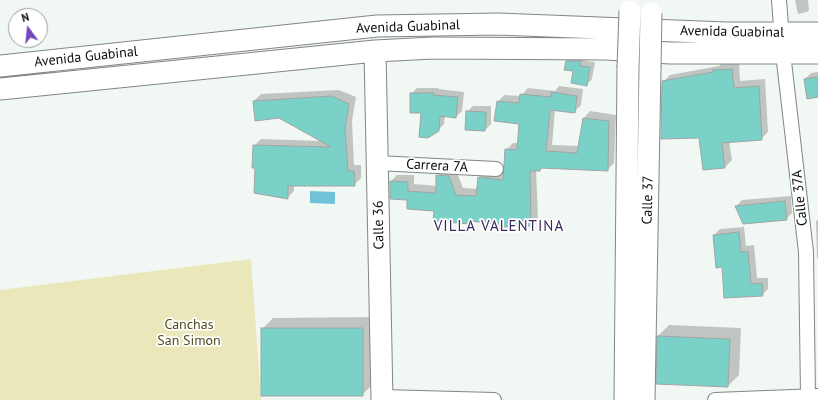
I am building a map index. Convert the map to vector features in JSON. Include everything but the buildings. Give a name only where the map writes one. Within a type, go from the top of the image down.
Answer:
[{"type":"main road","name":"Calle 37","points":[[625,400],[628,68],[630,5]]},
{"type":"main road","name":"Calle 37","points":[[644,400],[651,6]]},
{"type":"main road","name":"Avenida Guabinal","points":[[0,66],[377,26],[498,24],[782,44],[818,53]]},
{"type":"main road","name":"Avenida Guabinal","points":[[0,90],[375,50],[433,48],[606,49],[670,53],[782,44],[818,33]]},
{"type":"main road","name":"Calle 36","points":[[375,50],[382,399]]},
{"type":"street","name":"Calle 37A","points":[[779,0],[782,44],[806,252],[813,396]]},
{"type":"street","name":"Carrera 7A","points":[[377,163],[496,169]]},
{"type":"street","points":[[715,400],[813,396]]},
{"type":"street","points":[[382,399],[494,400]]},
{"type":"green space","name":"Canchas San Simon","points":[[251,259],[261,400],[0,400],[0,290]]},
{"type":"water","points":[[310,191],[335,192],[335,204],[310,203]]},
{"type":"district","name":"VILLA VALENTINA","points":[[499,227]]}]
